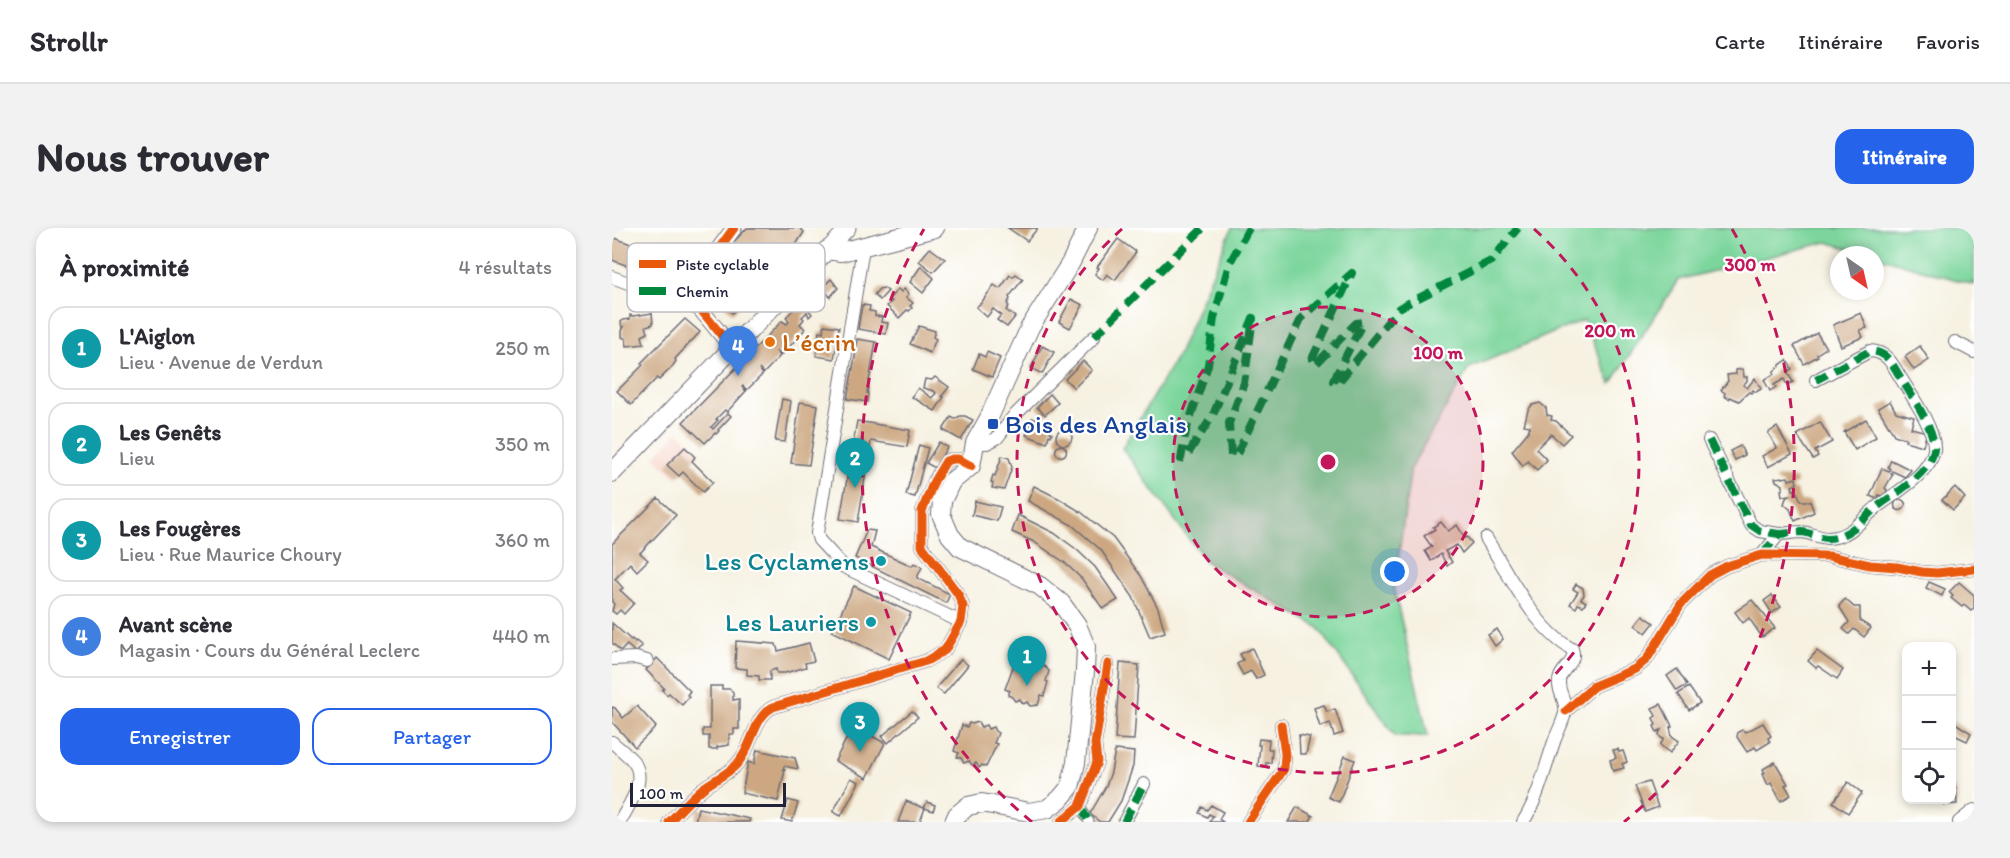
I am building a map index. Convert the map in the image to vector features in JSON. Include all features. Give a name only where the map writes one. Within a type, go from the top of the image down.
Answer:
[{"type":"main road","points":[[827,250],[841,252],[861,248],[935,228]]},
{"type":"main road","points":[[954,822],[957,815],[968,806],[982,803],[1029,812],[1047,808],[1060,800],[1070,787],[1076,763],[1086,647],[1077,625],[1061,603],[1040,586],[960,547],[950,536],[941,514],[942,501],[951,482],[971,466],[975,443],[988,420],[1030,327],[1070,264],[1088,228]]},
{"type":"main road","points":[[612,473],[767,312]]},
{"type":"street","points":[[723,243],[734,228]]},
{"type":"street","points":[[827,250],[848,228]]},
{"type":"street","points":[[861,248],[860,267],[817,533],[819,540],[843,567],[961,622]]},
{"type":"street","points":[[612,277],[627,283]]},
{"type":"street","points":[[702,312],[732,348]]},
{"type":"street","points":[[975,443],[987,443],[997,438],[1013,417],[1094,337]]},
{"type":"street","points":[[1955,342],[1974,352]]},
{"type":"street","points":[[1709,440],[1751,525],[1760,531],[1779,534],[1802,532],[1828,538],[1859,525],[1876,507],[1908,486],[1918,476],[1932,456],[1934,449],[1932,436],[1915,402],[1888,358],[1880,351],[1870,351],[1816,381]]},
{"type":"street","points":[[669,822],[704,787],[736,765],[748,749],[765,711],[926,661],[945,650],[961,622],[963,606],[958,594],[922,546],[922,511],[934,481],[946,461],[958,459],[971,466]]},
{"type":"street","points":[[1762,555],[1779,534]]},
{"type":"street","points":[[1486,538],[1531,609],[1548,630],[1572,649],[1574,655],[1571,663],[1560,675],[1559,684],[1566,711]]},
{"type":"street","points":[[1524,822],[1532,808],[1566,711],[1594,686],[1635,669],[1647,658],[1681,604],[1710,575],[1727,566],[1762,555],[1829,556],[1870,565],[1937,573],[1974,569]]},
{"type":"street","points":[[613,657],[647,661]]},
{"type":"street","points":[[1061,822],[1080,806],[1097,762],[1095,744],[1108,664]]},
{"type":"street","points":[[1248,822],[1284,769],[1285,754],[1281,725]]},
{"type":"street","points":[[612,742],[634,762],[639,776],[636,791],[620,822]]},
{"type":"street","points":[[1124,822],[1144,784]]},
{"type":"street","points":[[1080,806],[1089,822]]},
{"type":"street","points":[[1959,822],[1974,810]]},
{"type":"shaded area","points":[[678,432],[699,453],[692,461],[713,482],[703,492],[683,472],[677,478],[654,457]]},
{"type":"green space","points":[[1232,228],[1974,228],[1974,285],[1884,259],[1884,246],[1841,246],[1827,242],[1678,280],[1611,384],[1584,320],[1469,368],[1411,467],[1394,589],[1428,736],[1395,736],[1318,627],[1206,562],[1122,448],[1178,355]]},
{"type":"building","points":[[747,228],[800,228],[804,232],[797,243],[733,243]]},
{"type":"building","points":[[1008,228],[1038,228],[1027,241]]},
{"type":"building","points":[[612,237],[628,243],[627,266],[612,260]]},
{"type":"building","points":[[1118,239],[1136,252],[1115,280],[1107,274],[1103,280],[1095,274],[1099,268],[1097,267]]},
{"type":"building","points":[[930,248],[945,259],[933,272],[919,261]]},
{"type":"building","points":[[921,266],[934,278],[923,293],[910,282]]},
{"type":"building","points":[[1016,274],[1023,279],[1009,297],[1007,304],[1009,306],[1006,310],[1015,317],[1007,327],[997,320],[1001,315],[993,309],[987,317],[976,307],[994,285],[1000,289],[1010,275],[1013,277]]},
{"type":"building","points":[[831,279],[838,288],[830,297],[827,293],[825,295],[825,285]]},
{"type":"building","points":[[884,288],[888,291],[880,300],[874,295],[879,289]]},
{"type":"building","points":[[898,289],[901,292],[904,289],[909,294],[906,297],[913,303],[910,306],[912,308],[899,318],[887,306],[892,301],[889,299]]},
{"type":"building","points":[[1071,299],[1083,305],[1070,328],[1059,322]]},
{"type":"building","points":[[862,305],[870,306],[869,311],[875,312],[875,316],[882,317],[881,322],[888,323],[886,334],[858,329]]},
{"type":"building","points":[[791,312],[807,312],[800,324],[805,329],[791,345],[787,348],[784,345],[781,348],[785,351],[781,355],[776,351],[780,356],[764,373],[759,369],[763,374],[747,390],[742,387],[746,391],[727,412],[725,410],[716,419],[718,420],[711,427],[713,429],[728,413],[731,416],[705,443],[683,422],[782,321],[787,324],[789,322],[786,317]]},
{"type":"building","points":[[652,313],[653,324],[646,326],[648,333],[642,336],[644,344],[627,346],[626,339],[622,337],[624,327],[622,328],[621,322],[630,319],[630,315]]},
{"type":"building","points":[[1861,313],[1867,328],[1860,330],[1863,337],[1841,346],[1833,325]]},
{"type":"building","points":[[685,319],[700,332],[675,359],[672,367],[659,380],[657,378],[631,405],[617,391]]},
{"type":"building","points":[[824,325],[839,327],[834,359],[816,356],[819,332],[823,333]]},
{"type":"building","points":[[919,326],[935,331],[933,337],[936,339],[930,353],[910,344]]},
{"type":"building","points":[[1817,333],[1826,348],[1804,364],[1794,346]]},
{"type":"building","points":[[857,339],[876,342],[867,402],[847,399]]},
{"type":"building","points":[[1042,346],[1054,352],[1042,374],[1031,368]]},
{"type":"building","points":[[1920,346],[1929,360],[1914,370],[1905,357]]},
{"type":"building","points":[[987,352],[1000,358],[992,377],[973,369],[979,354],[985,357]]},
{"type":"building","points":[[1787,360],[1792,369],[1787,372],[1793,382],[1787,385],[1784,379],[1774,385],[1776,387],[1770,391],[1764,380],[1774,374],[1774,371]]},
{"type":"building","points":[[1083,361],[1092,370],[1074,388],[1065,379]]},
{"type":"building","points":[[1743,369],[1747,381],[1743,385],[1747,388],[1755,378],[1761,389],[1749,392],[1739,401],[1730,397],[1729,399],[1721,390],[1728,381],[1727,375],[1736,374],[1736,370]]},
{"type":"building","points":[[935,377],[949,387],[935,411],[912,397],[918,388],[932,398],[936,393],[923,388],[925,379],[932,380]]},
{"type":"building","points":[[1050,394],[1058,403],[1045,415],[1037,407]]},
{"type":"building","points":[[782,399],[791,401],[785,442],[775,441]]},
{"type":"building","points":[[1890,401],[1896,412],[1914,417],[1911,428],[1927,432],[1923,446],[1894,435],[1878,408]]},
{"type":"building","points":[[800,402],[818,405],[809,465],[791,463]]},
{"type":"building","points":[[1540,403],[1546,408],[1547,415],[1552,416],[1551,420],[1556,421],[1571,435],[1562,444],[1551,434],[1536,449],[1547,460],[1537,470],[1528,461],[1523,466],[1512,451],[1528,432],[1530,426],[1524,425],[1528,410],[1532,405]]},
{"type":"building","points":[[960,416],[973,420],[961,440],[943,430],[951,417],[955,419]]},
{"type":"building","points":[[1032,418],[1053,425],[1047,443],[1026,435]]},
{"type":"building","points":[[1866,419],[1876,437],[1855,450],[1844,432]]},
{"type":"building","points":[[857,421],[910,430],[907,447],[871,441],[858,522],[840,519]]},
{"type":"building","points":[[1820,422],[1832,442],[1815,451],[1818,456],[1813,459],[1797,435]]},
{"type":"building","points":[[1777,427],[1792,454],[1768,467],[1762,456],[1777,448],[1768,433]]},
{"type":"building","points":[[1064,429],[1070,431],[1072,437],[1070,443],[1064,445],[1058,443],[1056,437],[1058,431]]},
{"type":"building","points":[[939,442],[947,447],[935,468],[926,463]]},
{"type":"building","points":[[919,445],[928,448],[915,497],[906,495]]},
{"type":"building","points":[[1061,445],[1067,451],[1061,457],[1055,451]]},
{"type":"building","points":[[1740,446],[1745,455],[1735,460],[1730,451]]},
{"type":"building","points":[[685,447],[695,457],[692,461],[713,482],[703,492],[683,472],[679,476],[667,465]]},
{"type":"building","points":[[1002,456],[1009,458],[1012,467],[1004,490],[992,488],[993,483],[991,482]]},
{"type":"building","points":[[1891,460],[1911,470],[1905,477],[1892,471],[1893,474],[1885,488],[1887,490],[1884,497],[1879,495],[1877,499],[1870,496],[1882,468],[1889,471]]},
{"type":"building","points":[[1788,477],[1789,480],[1796,478],[1797,484],[1792,486],[1793,490],[1796,490],[1801,501],[1810,501],[1814,512],[1795,521],[1790,509],[1784,504],[1790,495],[1782,496],[1783,485],[1775,478]]},
{"type":"building","points":[[1034,486],[1081,512],[1113,538],[1141,576],[1158,608],[1165,632],[1150,637],[1133,597],[1101,550],[1072,525],[1028,501]]},
{"type":"building","points":[[1955,487],[1965,498],[1953,510],[1942,500]]},
{"type":"building","points":[[658,498],[676,515],[640,553],[648,560],[637,571],[630,563],[615,579],[623,588],[620,590],[634,603],[624,614],[620,610],[616,614],[612,611],[614,604],[612,602],[612,544]]},
{"type":"building","points":[[1900,499],[1906,505],[1900,511],[1894,505]]},
{"type":"building","points":[[975,501],[1001,507],[997,521],[972,515]]},
{"type":"building","points":[[1018,515],[1054,533],[1076,549],[1095,567],[1118,600],[1103,609],[1082,579],[1064,562],[1034,542],[1012,532]]},
{"type":"building","points":[[1441,522],[1448,531],[1457,525],[1465,538],[1467,537],[1472,543],[1462,553],[1457,545],[1445,551],[1452,562],[1447,566],[1441,554],[1431,561],[1425,551],[1432,547],[1424,536]]},
{"type":"building","name":"Les Cyclamens","points":[[867,530],[875,531],[871,547],[912,566],[914,563],[922,567],[917,578],[950,594],[946,603],[855,558]]},
{"type":"building","points":[[1929,582],[1945,589],[1942,596],[1926,588]]},
{"type":"building","points":[[1959,582],[1974,595],[1974,608],[1971,611],[1951,598],[1953,596],[1949,592]]},
{"type":"building","points":[[1576,584],[1583,588],[1584,595],[1581,599],[1586,602],[1583,606],[1578,604],[1576,608],[1570,604],[1578,592],[1573,589]]},
{"type":"building","name":"Les Lauriers","points":[[854,586],[911,613],[889,659],[832,631]]},
{"type":"building","points":[[1772,595],[1781,607],[1772,613],[1764,601]]},
{"type":"building","points":[[1845,599],[1854,607],[1860,607],[1860,621],[1871,628],[1864,637],[1854,629],[1849,634],[1843,629],[1849,622],[1839,606]]},
{"type":"building","points":[[1752,600],[1775,628],[1762,637],[1749,618],[1743,623],[1735,612]]},
{"type":"building","points":[[1643,615],[1654,623],[1646,633],[1635,625]]},
{"type":"building","points":[[612,623],[631,640],[642,646],[636,653],[627,645],[621,651],[612,643]]},
{"type":"building","points":[[1497,629],[1503,639],[1495,646],[1488,635]]},
{"type":"building","points":[[736,641],[776,644],[778,651],[809,643],[814,661],[805,663],[806,667],[785,673],[777,673],[776,669],[770,671],[770,680],[759,680],[759,676],[747,675],[747,669],[735,668]]},
{"type":"building","points":[[1252,648],[1264,675],[1256,679],[1251,671],[1243,675],[1237,664],[1243,660],[1240,654]]},
{"type":"building","points":[[1817,651],[1843,670],[1837,679],[1808,661]]},
{"type":"building","points":[[657,658],[690,691],[687,695],[689,697],[682,705],[669,693],[667,695],[662,690],[664,688],[646,670]]},
{"type":"building","points":[[961,659],[968,665],[944,694],[936,688]]},
{"type":"building","points":[[1029,660],[1032,665],[1037,663],[1039,667],[1044,666],[1049,671],[1044,696],[1041,695],[1038,705],[1030,706],[1027,702],[1023,704],[1020,699],[1015,701],[1008,695],[1010,691],[1005,689],[1014,664],[1019,665],[1020,661]]},
{"type":"building","points":[[1120,663],[1139,665],[1134,740],[1115,739]]},
{"type":"building","points":[[1677,669],[1687,685],[1677,691],[1667,676]]},
{"type":"building","points":[[710,686],[730,689],[733,692],[733,700],[739,699],[739,729],[734,729],[734,734],[729,734],[729,745],[717,747],[717,749],[709,749],[709,736],[703,736],[703,729],[710,729]]},
{"type":"building","points":[[1689,687],[1700,703],[1689,710],[1678,694]]},
{"type":"building","points":[[1661,704],[1672,726],[1670,727],[1672,736],[1679,741],[1670,753],[1660,745],[1664,739],[1659,734],[1661,730],[1657,732],[1654,726],[1656,725],[1653,718],[1656,716],[1652,708]]},
{"type":"building","points":[[1324,705],[1327,712],[1335,709],[1343,733],[1334,736],[1330,723],[1320,727],[1314,708]]},
{"type":"building","points":[[637,706],[656,727],[635,747],[612,722],[612,707],[623,718]]},
{"type":"building","points":[[912,711],[918,717],[888,743],[882,736]]},
{"type":"building","points":[[978,722],[981,727],[986,725],[988,729],[993,727],[998,733],[994,743],[997,744],[986,767],[982,765],[979,768],[976,763],[972,765],[969,761],[964,763],[961,758],[957,757],[959,753],[954,751],[962,725],[967,727],[969,723]]},
{"type":"building","points":[[1763,723],[1771,736],[1768,738],[1770,742],[1757,750],[1755,747],[1747,752],[1737,737],[1738,732],[1742,730],[1746,732]]},
{"type":"building","points":[[1956,724],[1971,733],[1967,741],[1956,736]]},
{"type":"building","points":[[853,726],[885,743],[867,778],[835,761]]},
{"type":"building","points":[[1299,735],[1310,737],[1306,754],[1300,754]]},
{"type":"building","points":[[1259,739],[1269,740],[1268,749],[1272,749],[1271,763],[1266,763],[1266,767],[1258,766]]},
{"type":"building","points":[[1618,749],[1619,752],[1623,751],[1627,762],[1622,764],[1624,768],[1613,771],[1610,760],[1616,758],[1613,750]]},
{"type":"building","points":[[757,750],[795,758],[798,769],[784,766],[778,801],[742,793],[748,762],[754,764]]},
{"type":"building","points":[[1115,750],[1134,752],[1133,766],[1121,801],[1108,822],[1100,822],[1090,814],[1106,786]]},
{"type":"building","points":[[1345,756],[1355,760],[1339,802],[1328,797]]},
{"type":"building","points":[[1775,762],[1788,784],[1785,785],[1791,795],[1781,801],[1771,783],[1768,785],[1763,774],[1765,773],[1763,769]]},
{"type":"building","points":[[851,778],[859,782],[841,816],[833,812]]},
{"type":"building","points":[[1649,782],[1658,807],[1645,812],[1635,786]]},
{"type":"building","points":[[1848,782],[1862,793],[1848,813],[1833,802]]},
{"type":"building","points":[[788,800],[798,803],[792,822],[782,820]]},
{"type":"building","points":[[906,801],[924,808],[927,802],[935,805],[933,811],[925,808],[920,822],[898,822]]},
{"type":"building","points":[[1211,805],[1223,812],[1219,819],[1223,822],[1209,822],[1213,816],[1209,814],[1207,817],[1199,813],[1202,807],[1207,810]]},
{"type":"building","points":[[1297,807],[1313,816],[1309,822],[1288,822]]},
{"type":"building","points":[[698,808],[750,819],[749,822],[695,822]]},
{"type":"marked path","points":[[1094,337],[1203,228]]},
{"type":"marked path","points":[[1249,228],[1229,264],[1214,318],[1208,365],[1186,431],[1181,459],[1186,457],[1213,415],[1253,318],[1244,383],[1229,423],[1231,456],[1236,456],[1301,319],[1352,273],[1312,359],[1315,365],[1356,323],[1363,322],[1333,381],[1337,384],[1399,308],[1491,261],[1518,228]]},
{"type":"marked path","points":[[1762,555],[1779,534],[1802,532],[1828,538],[1850,531],[1919,475],[1931,459],[1934,450],[1934,442],[1922,414],[1893,365],[1882,354],[1870,351],[1816,380]]},
{"type":"marked path","points":[[1709,440],[1751,525],[1760,531],[1779,534]]},
{"type":"marked path","points":[[1124,822],[1144,784]]},
{"type":"marked path","points":[[1080,806],[1089,822]]},
{"type":"cycle path","points":[[723,243],[734,228]]},
{"type":"cycle path","points":[[703,312],[732,348]]},
{"type":"cycle path","points":[[669,822],[702,789],[737,764],[747,749],[761,718],[773,707],[926,661],[945,650],[961,622],[963,606],[958,594],[922,546],[922,511],[934,481],[946,461],[958,459],[971,466]]},
{"type":"cycle path","points":[[1566,711],[1594,686],[1635,669],[1647,659],[1681,604],[1710,575],[1727,566],[1762,555],[1829,556],[1870,565],[1937,573],[1974,569]]},
{"type":"cycle path","points":[[1061,822],[1080,806],[1097,762],[1095,744],[1108,664]]},
{"type":"cycle path","points":[[1248,822],[1284,769],[1285,754],[1281,725]]},
{"type":"place","name":"L’écrin","points":[[770,342]]},
{"type":"place","name":"Avant scène","points":[[738,376]]},
{"type":"place","name":"Bois des Anglais","points":[[993,424]]},
{"type":"place","name":"Les Genêts","points":[[855,488]]},
{"type":"place","name":"Les Cyclamens","points":[[881,561]]},
{"type":"place","name":"Les Lauriers","points":[[871,622]]},
{"type":"place","name":"L'Aiglon","points":[[1027,686]]},
{"type":"place","name":"Les Fougères","points":[[860,752]]}]
